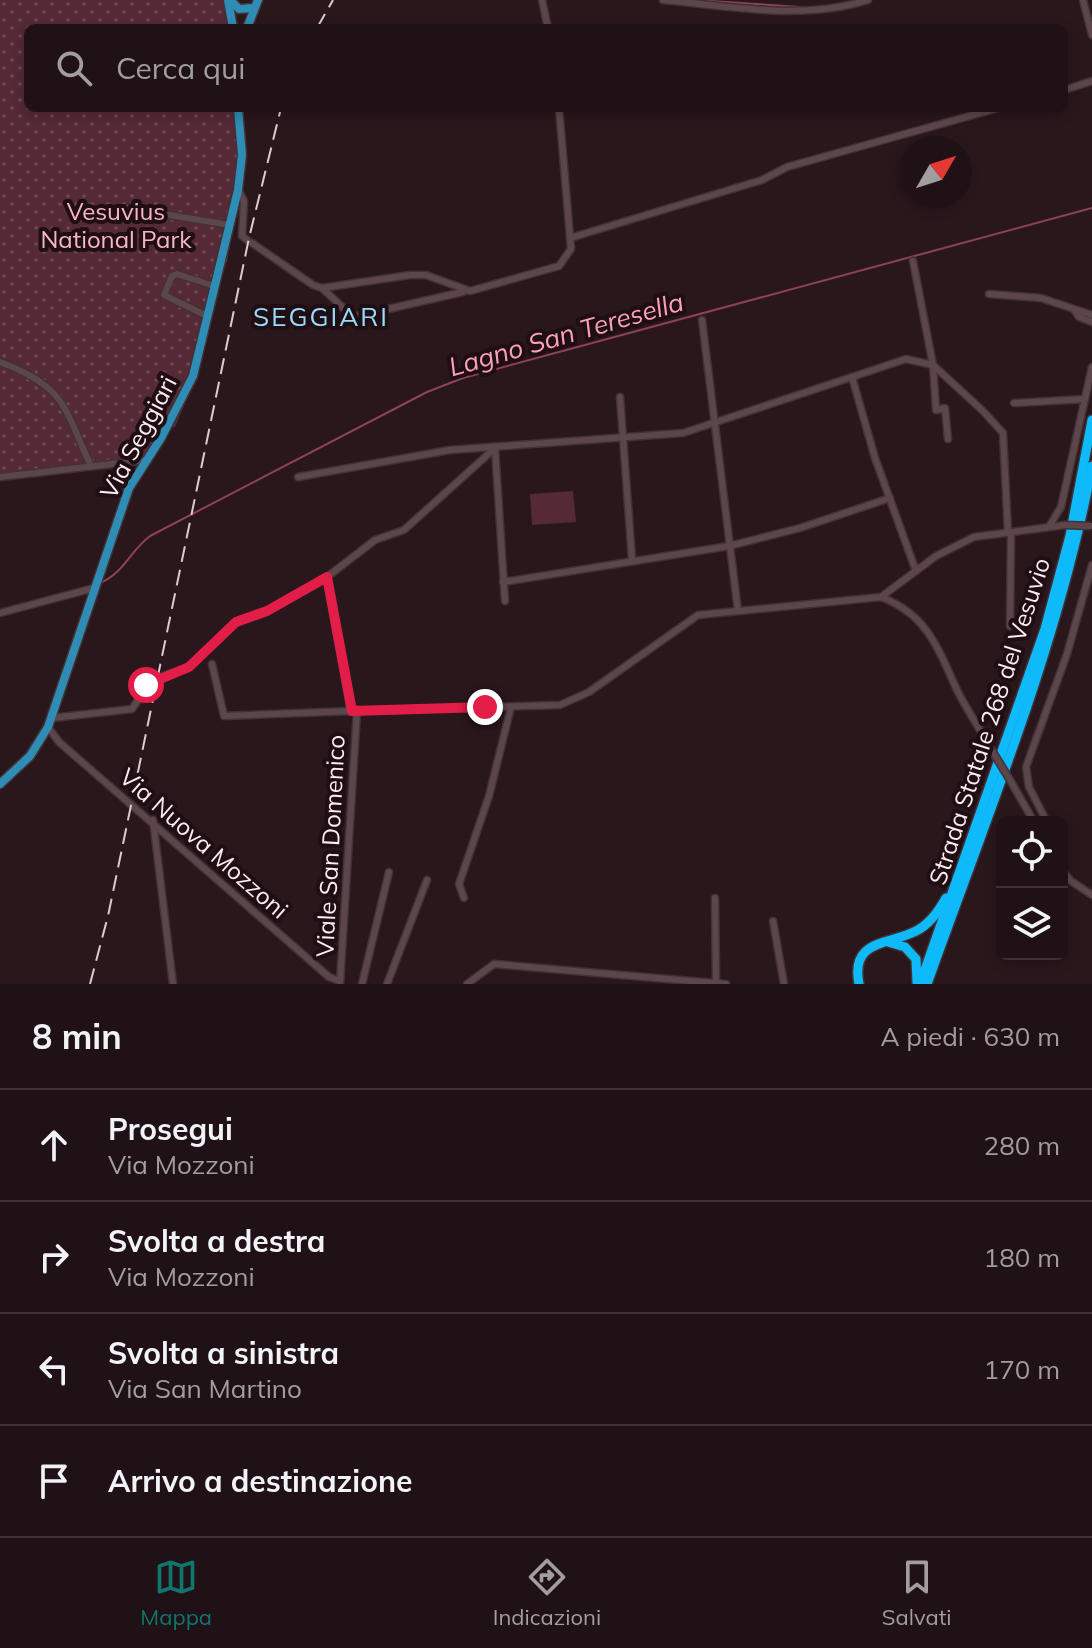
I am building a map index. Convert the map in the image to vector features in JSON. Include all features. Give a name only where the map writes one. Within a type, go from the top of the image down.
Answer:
[{"type":"highway","name":"Strada Statale 268 del Vesuvio","points":[[918,984],[961,870],[1053,603],[1092,420]]},
{"type":"highway","name":"Strada Statale 268 del Vesuvio","points":[[927,984],[1053,632],[1070,572],[1092,466]]},
{"type":"highway","points":[[859,984],[860,960],[871,947],[918,930],[928,922],[942,905],[961,870]]},
{"type":"highway","points":[[881,942],[897,944],[911,952],[918,967],[918,984]]},
{"type":"main road","points":[[229,0],[239,9],[253,3]]},
{"type":"main road","points":[[229,0],[232,24]]},
{"type":"main road","points":[[248,24],[253,3]]},
{"type":"main road","name":"Via Seggiari","points":[[0,784],[30,756],[48,727],[129,488],[193,376],[238,190],[242,155],[238,112]]},
{"type":"street","points":[[542,0],[547,24]]},
{"type":"street","points":[[663,0],[804,11],[835,9],[868,0]]},
{"type":"street","points":[[1083,0],[1092,35]]},
{"type":"street","points":[[1068,89],[1092,81]]},
{"type":"street","points":[[238,190],[244,201],[242,236],[322,288],[358,318],[381,309],[463,292],[559,266],[569,254],[570,238],[559,112]]},
{"type":"street","points":[[570,238],[762,180],[787,167],[984,112]]},
{"type":"street","points":[[127,208],[231,226]]},
{"type":"street","points":[[234,209],[242,217]]},
{"type":"street","points":[[913,261],[933,365],[936,410],[945,408],[948,439]]},
{"type":"street","points":[[207,316],[164,295],[172,276],[177,274],[214,286]]},
{"type":"street","points":[[322,288],[377,277],[418,275],[436,279],[463,292]]},
{"type":"street","points":[[989,294],[1041,298],[1092,315]]},
{"type":"street","points":[[1075,311],[1092,322]]},
{"type":"street","points":[[702,320],[738,611]]},
{"type":"street","points":[[298,477],[450,450],[683,433],[906,359],[933,365],[1003,433],[1010,532],[1010,626]]},
{"type":"street","points":[[0,362],[45,382],[59,397],[91,466]]},
{"type":"street","points":[[1049,526],[1061,507],[1092,367]]},
{"type":"street","points":[[852,377],[916,571]]},
{"type":"street","points":[[620,397],[632,559]]},
{"type":"street","points":[[1014,403],[1085,399]]},
{"type":"street","points":[[52,718],[132,709],[152,680],[189,667],[236,622],[267,611],[327,577],[375,540],[404,530],[495,448]]},
{"type":"street","points":[[495,448],[505,601]]},
{"type":"street","points":[[0,477],[146,460]]},
{"type":"street","points":[[503,582],[632,559],[729,546],[800,528],[890,498]]},
{"type":"street","points":[[881,597],[916,571],[974,537],[1049,526],[1091,526]]},
{"type":"street","points":[[1044,816],[1029,787],[1026,767],[1067,654],[1092,565]]},
{"type":"street","name":"Viale San Domenico","points":[[327,577],[354,711],[340,983]]},
{"type":"street","points":[[0,613],[94,588]]},
{"type":"street","points":[[212,664],[224,716],[560,705],[574,700],[687,619],[881,597],[895,603],[933,637],[957,690],[1031,816]]},
{"type":"street","points":[[464,898],[459,880],[489,796],[511,707]]},
{"type":"street","name":"Via Nuova Mozzoni","points":[[48,727],[59,742],[153,820],[329,977],[340,983]]},
{"type":"street","points":[[153,820],[173,984]]},
{"type":"street","points":[[362,984],[389,872]]},
{"type":"street","points":[[1068,875],[1092,895]]},
{"type":"street","points":[[387,984],[427,880]]},
{"type":"street","points":[[715,898],[716,982]]},
{"type":"street","points":[[773,921],[784,984]]},
{"type":"street","points":[[467,984],[494,964],[726,984]]},
{"type":"green space","name":"Vesuvius National Park","points":[[0,0],[230,0],[234,24],[24,24],[24,112],[242,112],[245,136],[242,186],[227,261],[195,380],[175,427],[171,427],[154,457],[0,477]]},
{"type":"green space","points":[[573,491],[576,522],[532,525],[530,494]]},
{"type":"waterway","points":[[695,0],[801,7]]},
{"type":"waterway","name":"Lagno San Teresella","points":[[100,583],[115,574],[150,536],[427,392],[463,378],[1092,208]]},
{"type":"railway","points":[[319,24],[333,0]]},
{"type":"railway","points":[[90,984],[108,916],[249,238],[280,112]]},
{"type":"district","name":"SEGGIARI","points":[[321,316]]},
{"type":"route","points":[[146,685],[189,667],[219,642],[236,622],[267,611],[327,577],[352,711],[485,707]]}]
